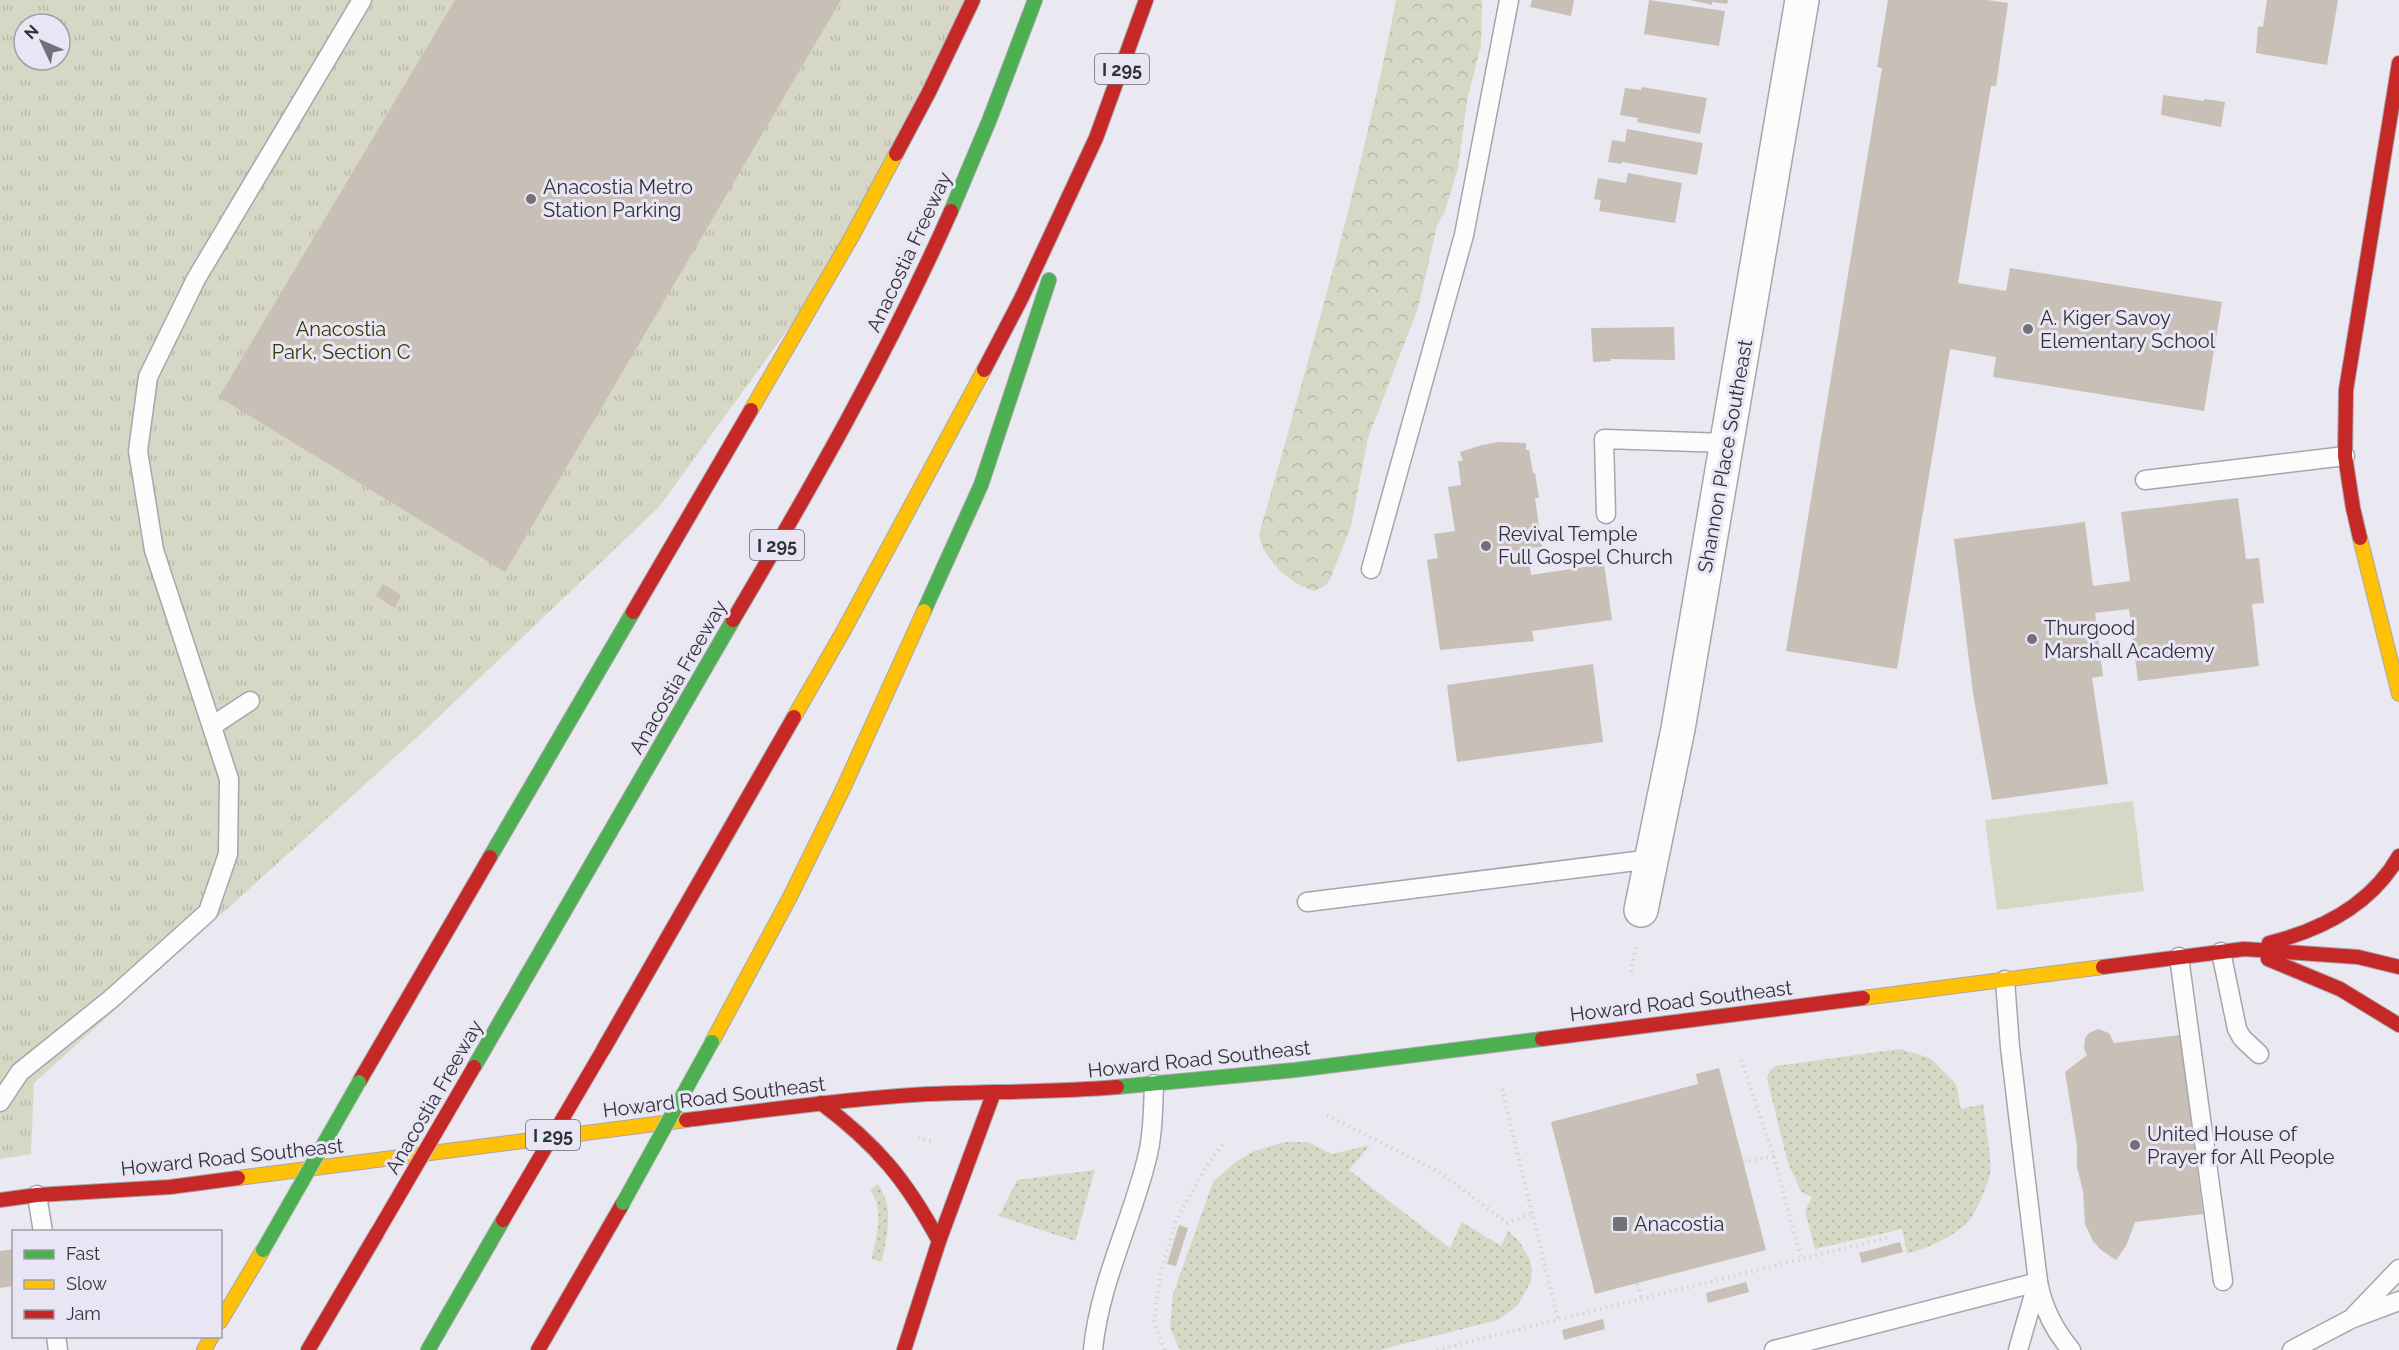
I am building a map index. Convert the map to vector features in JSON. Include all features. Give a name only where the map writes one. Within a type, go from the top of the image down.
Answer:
[{"type":"main road","points":[[222,1319],[856,228],[929,92],[973,0]]},
{"type":"main road","name":"Anacostia Freeway","points":[[308,1350],[812,484],[879,360],[965,180],[1035,0]]},
{"type":"main road","name":"I 295","points":[[428,1350],[774,754],[944,447],[1021,300],[1096,138],[1146,0]]},
{"type":"main road","points":[[2399,63],[2346,390],[2344,456],[2353,508],[2399,694]]},
{"type":"main road","points":[[538,1350],[623,1203],[767,941],[811,854],[981,485],[1096,138]]},
{"type":"main road","points":[[2244,949],[2307,933],[2340,915],[2374,890],[2399,856]]},
{"type":"main road","points":[[2244,949],[2340,989],[2399,1025]]},
{"type":"main road","name":"Howard Road Southeast","points":[[0,1200],[38,1195],[170,1187],[820,1103],[914,1095],[1064,1092],[1295,1070],[2244,949],[2358,957],[2399,967]]},
{"type":"main road","points":[[904,1350],[939,1241],[994,1092]]},
{"type":"main road","points":[[820,1103],[853,1126],[889,1161],[918,1200],[939,1241]]},
{"type":"street","name":"Shannon Place Southeast","points":[[1641,910],[1678,729],[1802,0]]},
{"type":"lane","points":[[0,1102],[20,1072],[111,999],[208,912],[228,854],[229,779],[154,550],[138,451],[148,378],[196,279],[362,0]]},
{"type":"lane","points":[[1371,568],[1464,235],[1509,0]]},
{"type":"lane","points":[[1606,514],[1604,439],[1727,443]]},
{"type":"lane","points":[[2145,480],[2344,456]]},
{"type":"lane","points":[[212,726],[250,701]]},
{"type":"lane","points":[[1307,902],[1652,860]]},
{"type":"lane","points":[[2221,952],[2237,1029],[2242,1038],[2259,1054]]},
{"type":"lane","points":[[2179,957],[2223,1281]]},
{"type":"lane","points":[[2005,980],[2011,1056],[2038,1282],[2047,1312],[2061,1339],[2071,1350]]},
{"type":"lane","points":[[1092,1348],[1102,1300],[1146,1162],[1151,1139],[1154,1084]]},
{"type":"lane","points":[[38,1195],[43,1230]]},
{"type":"lane","points":[[2351,1319],[2399,1269]]},
{"type":"lane","points":[[1774,1350],[2038,1282]]},
{"type":"lane","points":[[2018,1350],[2038,1282]]},
{"type":"lane","points":[[2292,1350],[2351,1319],[2399,1301]]},
{"type":"path","points":[[1741,1060],[1774,1156],[1801,1260]]},
{"type":"path","points":[[1502,1089],[1558,1320]]},
{"type":"path","points":[[1327,1115],[1441,1173],[1507,1223],[1533,1213]]},
{"type":"path","points":[[918,1137],[933,1142]]},
{"type":"path","points":[[1166,1350],[1154,1322],[1161,1271],[1176,1221],[1204,1170],[1223,1144]]},
{"type":"path","points":[[1743,1162],[1774,1156]]},
{"type":"path","points":[[1437,1350],[1890,1237]]},
{"type":"path","points":[[1637,1284],[1642,1299]]},
{"type":"green space","name":"Anacostia Park, Section C","points":[[0,0],[975,0],[847,248],[659,507],[424,731],[34,1083],[31,1154],[0,1159]]},
{"type":"green space","points":[[1396,0],[1482,0],[1481,45],[1467,101],[1458,168],[1445,211],[1437,226],[1418,308],[1368,438],[1351,526],[1331,577],[1326,585],[1315,591],[1296,583],[1279,570],[1266,553],[1259,535],[1350,202]]},
{"type":"green space","points":[[2133,801],[2144,891],[1997,910],[1985,820]]},
{"type":"green space","points":[[1900,1049],[1930,1058],[1956,1084],[1961,1109],[1983,1104],[1990,1167],[1984,1191],[1969,1221],[1949,1236],[1923,1249],[1907,1253],[1902,1229],[1815,1249],[1805,1211],[1812,1197],[1801,1192],[1787,1160],[1767,1078],[1770,1070],[1776,1066]]},
{"type":"green space","points":[[1285,1142],[1307,1142],[1332,1154],[1370,1145],[1349,1170],[1450,1248],[1462,1222],[1501,1246],[1508,1231],[1519,1241],[1530,1260],[1532,1270],[1531,1281],[1518,1305],[1498,1320],[1379,1350],[1180,1350],[1170,1328],[1173,1294],[1213,1182],[1237,1161],[1254,1151]]},
{"type":"green space","points":[[1095,1170],[1075,1241],[999,1216],[1017,1180]]},
{"type":"green space","points":[[878,1184],[888,1212],[882,1262],[872,1259],[878,1214],[875,1198],[870,1190]]},
{"type":"building","name":"Anacostia Metro Station Parking","points":[[455,0],[841,0],[505,572],[219,397]]},
{"type":"building","points":[[1532,0],[1574,0],[1571,16],[1530,7]]},
{"type":"building","points":[[1649,0],[1725,11],[1719,46],[1644,34]]},
{"type":"building","points":[[1690,0],[1728,0],[1727,4],[1712,2],[1712,5]]},
{"type":"building","name":"A. Kiger Savoy Elementary School","points":[[1888,0],[1987,0],[2008,3],[1996,86],[1991,86],[1958,283],[2006,291],[2010,268],[2222,302],[2204,411],[1993,377],[1996,357],[1950,349],[1897,669],[1786,651],[1882,68],[1877,67]]},
{"type":"building","points":[[2267,0],[2338,0],[2327,65],[2256,53],[2258,26],[2263,27]]},
{"type":"building","points":[[1642,87],[1707,98],[1700,134],[1637,122],[1638,118],[1620,115],[1625,88],[1641,90]]},
{"type":"building","points":[[2163,95],[2225,102],[2221,127],[2161,115]]},
{"type":"building","points":[[1627,129],[1703,143],[1697,175],[1622,162],[1622,164],[1608,162],[1612,140],[1625,142]]},
{"type":"building","points":[[1628,173],[1682,183],[1675,223],[1599,211],[1601,200],[1594,199],[1598,178],[1626,183]]},
{"type":"building","points":[[1674,327],[1675,360],[1611,359],[1611,361],[1593,362],[1591,328]]},
{"type":"building","name":"Revival Temple Full Gospel Church","points":[[1499,442],[1526,443],[1526,450],[1529,450],[1533,473],[1535,473],[1539,498],[1535,498],[1542,547],[1527,548],[1531,575],[1604,564],[1612,620],[1532,631],[1534,641],[1440,650],[1427,560],[1438,558],[1434,534],[1455,531],[1448,487],[1461,485],[1458,461],[1463,461],[1460,452]]},
{"type":"building","name":"Thurgood Marshall Academy","points":[[2238,498],[2246,559],[2259,558],[2264,603],[2252,604],[2259,666],[2138,681],[2129,609],[2095,613],[2103,676],[2092,678],[2108,784],[1992,800],[1973,693],[1954,539],[2085,522],[2093,586],[2130,581],[2121,512]]},
{"type":"building","points":[[383,584],[401,595],[395,608],[376,596]]},
{"type":"building","points":[[1593,664],[1603,742],[1457,762],[1447,685]]},
{"type":"building","name":"United House of Prayer for All People","points":[[2098,1029],[2109,1033],[2114,1043],[2180,1035],[2203,1214],[2135,1222],[2126,1246],[2116,1260],[2101,1250],[2093,1241],[2085,1224],[2083,1191],[2077,1167],[2077,1146],[2065,1072],[2087,1055],[2084,1048],[2085,1038],[2089,1033]]},
{"type":"building","points":[[1719,1068],[1766,1250],[1595,1294],[1551,1122],[1698,1084],[1696,1074]]},
{"type":"building","points":[[1179,1225],[1188,1228],[1176,1266],[1167,1264]]},
{"type":"building","points":[[1900,1242],[1903,1252],[1862,1263],[1859,1253]]},
{"type":"building","points":[[12,1249],[12,1286],[0,1288],[0,1251]]},
{"type":"building","points":[[1746,1282],[1749,1292],[1708,1303],[1706,1293]]},
{"type":"building","points":[[1603,1319],[1605,1329],[1564,1340],[1562,1330]]},
{"type":"traffic: fast","points":[[951,211],[989,121],[1035,0]]},
{"type":"traffic: fast","points":[[924,611],[981,485],[1049,280]]},
{"type":"traffic: fast","points":[[490,857],[633,612]]},
{"type":"traffic: fast","points":[[474,1067],[733,620]]},
{"type":"traffic: fast","points":[[1117,1087],[1295,1070],[1542,1039]]},
{"type":"traffic: fast","points":[[623,1203],[712,1042]]},
{"type":"traffic: fast","points":[[263,1250],[359,1082]]},
{"type":"traffic: fast","points":[[428,1350],[503,1220]]},
{"type":"traffic: slow","points":[[751,410],[851,238],[896,154]]},
{"type":"traffic: slow","points":[[794,717],[844,630],[984,370]]},
{"type":"traffic: slow","points":[[2360,538],[2399,694]]},
{"type":"traffic: slow","points":[[712,1042],[790,897],[843,789],[924,611]]},
{"type":"traffic: slow","points":[[1863,998],[2103,967]]},
{"type":"traffic: slow","points":[[238,1178],[686,1120]]},
{"type":"traffic: slow","points":[[222,1319],[263,1250]]},
{"type":"traffic: slow","points":[[204,1350],[211,1338]]},
{"type":"traffic: jam","points":[[896,154],[973,0]]},
{"type":"traffic: jam","points":[[984,370],[1021,299],[1096,138],[1146,0]]},
{"type":"traffic: jam","points":[[2360,538],[2345,456],[2346,390],[2399,63]]},
{"type":"traffic: jam","points":[[733,620],[848,418],[927,264],[951,211]]},
{"type":"traffic: jam","points":[[633,612],[751,410]]},
{"type":"traffic: jam","points":[[603,1050],[794,717]]},
{"type":"traffic: jam","points":[[2269,943],[2289,938],[2326,923],[2360,902],[2388,873],[2399,856]]},
{"type":"traffic: jam","points":[[359,1082],[490,857]]},
{"type":"traffic: jam","points":[[2103,967],[2244,949],[2358,957],[2399,967]]},
{"type":"traffic: jam","points":[[2268,959],[2340,989],[2399,1025]]},
{"type":"traffic: jam","points":[[1542,1039],[1863,998]]},
{"type":"traffic: jam","points":[[503,1220],[603,1050]]},
{"type":"traffic: jam","points":[[377,1233],[474,1067]]},
{"type":"traffic: jam","points":[[686,1120],[884,1097],[1117,1087]]},
{"type":"traffic: jam","points":[[904,1350],[939,1241],[994,1092]]},
{"type":"traffic: jam","points":[[821,1103],[841,1118],[889,1165],[915,1200],[939,1241]]},
{"type":"traffic: jam","points":[[0,1200],[37,1195],[170,1187],[238,1178]]},
{"type":"traffic: jam","points":[[538,1350],[623,1203]]},
{"type":"traffic: jam","points":[[308,1350],[377,1233]]},
{"type":"place","name":"Anacostia Metro Station Parking","points":[[531,199]]},
{"type":"place","name":"A. Kiger Savoy Elementary School","points":[[2028,329]]},
{"type":"place","name":"Revival Temple Full Gospel Church","points":[[1486,546]]},
{"type":"place","name":"Thurgood Marshall Academy","points":[[2032,639]]},
{"type":"place","name":"United House of Prayer for All People","points":[[2135,1145]]},
{"type":"place","name":"Anacostia","points":[[1620,1224]]}]
